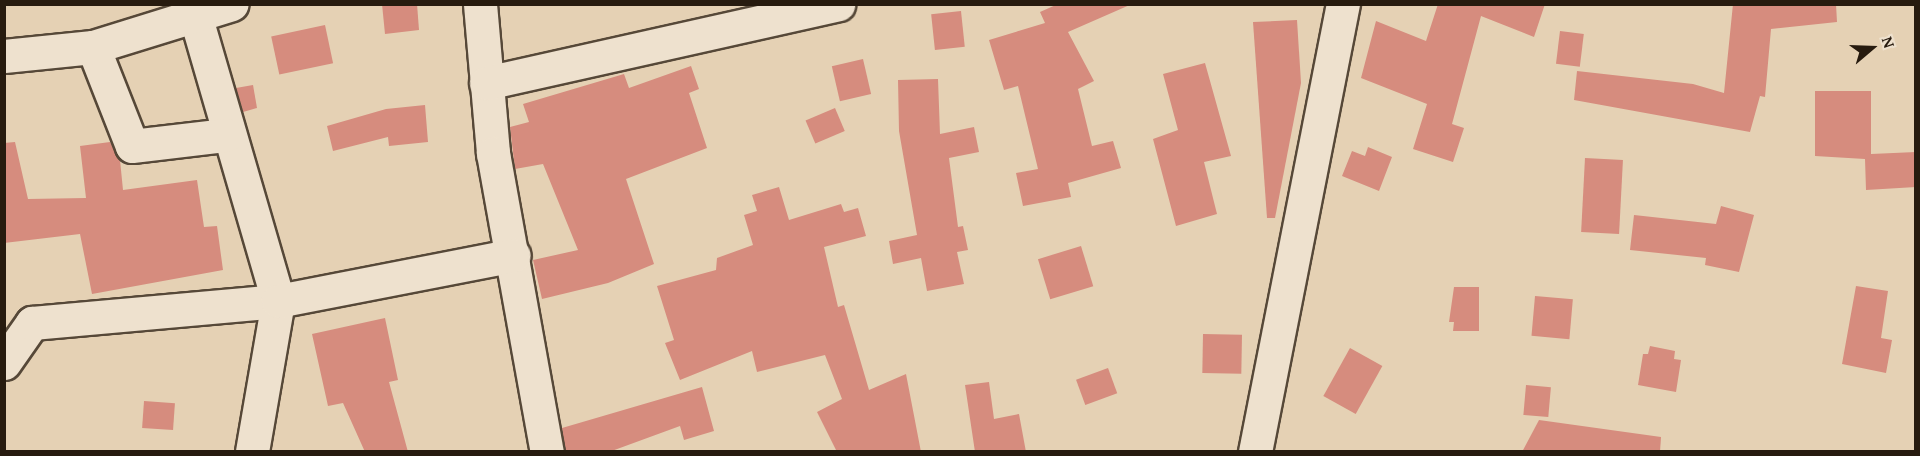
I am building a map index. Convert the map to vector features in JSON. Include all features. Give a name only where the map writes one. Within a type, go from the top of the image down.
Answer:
[{"type":"street","points":[[4,56],[93,47],[196,18],[232,4]]},
{"type":"street","points":[[480,4],[493,153],[514,255],[547,452]]},
{"type":"street","points":[[486,83],[838,4]]},
{"type":"street","points":[[1255,452],[1343,4]]},
{"type":"street","points":[[196,18],[226,135],[278,301],[252,452]]},
{"type":"street","points":[[93,47],[132,146],[226,135]]},
{"type":"street","points":[[4,363],[32,322],[278,301],[514,255]]},
{"type":"building","points":[[382,4],[417,4],[419,30],[385,34]]},
{"type":"building","points":[[1058,4],[1132,4],[1068,32],[1094,81],[1078,89],[1092,146],[1113,141],[1121,168],[1068,183],[1071,197],[1023,206],[1016,173],[1038,169],[1018,86],[1004,90],[989,40],[1045,23],[1040,12]]},
{"type":"building","points":[[1438,4],[1545,4],[1534,37],[1481,16],[1452,124],[1464,128],[1453,162],[1413,149],[1427,104],[1361,78],[1376,21],[1426,41]]},
{"type":"building","points":[[1733,4],[1836,4],[1837,22],[1771,29],[1765,97],[1760,96],[1750,132],[1574,100],[1577,71],[1693,84],[1724,93]]},
{"type":"building","points":[[961,11],[965,47],[935,50],[931,14]]},
{"type":"building","points":[[1297,20],[1301,83],[1275,218],[1267,218],[1253,22]]},
{"type":"building","points":[[325,25],[333,63],[279,75],[271,36]]},
{"type":"building","points":[[1560,31],[1584,34],[1580,67],[1556,64]]},
{"type":"building","points":[[863,59],[871,94],[840,101],[832,66]]},
{"type":"building","points":[[1205,63],[1231,156],[1204,162],[1217,214],[1176,226],[1153,139],[1178,130],[1163,74]]},
{"type":"building","points":[[691,66],[699,89],[689,93],[707,148],[626,179],[654,264],[608,283],[542,299],[533,260],[578,250],[543,164],[515,169],[510,127],[529,122],[523,104],[624,74],[629,88]]},
{"type":"building","points":[[938,79],[940,134],[974,127],[979,152],[949,158],[958,227],[963,226],[968,250],[957,252],[964,284],[927,291],[921,258],[893,264],[889,241],[917,235],[899,131],[898,80]]},
{"type":"building","points":[[253,85],[257,108],[243,112],[236,88]]},
{"type":"building","points":[[1815,91],[1871,91],[1871,154],[1916,152],[1916,187],[1866,190],[1865,159],[1815,156]]},
{"type":"building","points":[[425,105],[428,142],[389,146],[388,137],[333,151],[327,126],[386,109]]},
{"type":"building","points":[[835,108],[845,131],[815,144],[806,121]]},
{"type":"building","points":[[15,142],[28,199],[86,198],[80,146],[110,142],[120,160],[123,190],[197,180],[204,227],[217,226],[223,270],[92,294],[80,234],[4,243],[4,143]]},
{"type":"building","points":[[1368,147],[1392,157],[1379,191],[1342,176],[1352,151],[1365,156]]},
{"type":"building","points":[[1585,158],[1623,160],[1619,234],[1581,232]]},
{"type":"building","points":[[779,187],[789,220],[841,204],[844,212],[858,208],[866,236],[824,247],[838,307],[844,305],[869,390],[906,374],[921,452],[837,452],[817,412],[842,399],[825,355],[757,372],[752,351],[680,380],[665,343],[674,340],[657,286],[716,270],[717,258],[753,245],[744,215],[757,211],[752,195]]},
{"type":"building","points":[[1721,206],[1754,215],[1739,272],[1705,265],[1706,258],[1630,250],[1634,215],[1716,224]]},
{"type":"building","points":[[1081,246],[1093,286],[1050,299],[1038,259]]},
{"type":"building","points":[[1856,286],[1888,291],[1881,338],[1892,340],[1886,373],[1842,364]]},
{"type":"building","points":[[1454,287],[1479,287],[1479,331],[1453,331],[1454,322],[1449,322]]},
{"type":"building","points":[[1535,296],[1573,299],[1569,339],[1532,336]]},
{"type":"building","points":[[385,318],[398,380],[389,382],[408,452],[365,452],[343,403],[328,406],[312,334]]},
{"type":"building","points":[[1203,334],[1242,335],[1241,374],[1202,373]]},
{"type":"building","points":[[1650,346],[1675,351],[1674,359],[1681,360],[1676,392],[1638,385],[1643,354],[1648,354]]},
{"type":"building","points":[[1350,348],[1382,366],[1356,414],[1323,396]]},
{"type":"building","points":[[1108,368],[1117,393],[1085,405],[1076,380]]},
{"type":"building","points":[[989,382],[994,419],[1019,414],[1026,452],[975,452],[965,385]]},
{"type":"building","points":[[1526,385],[1551,387],[1548,417],[1523,415]]},
{"type":"building","points":[[702,387],[714,431],[684,440],[680,426],[609,452],[565,452],[562,428]]},
{"type":"building","points":[[144,401],[175,403],[173,430],[142,428]]},
{"type":"building","points":[[1539,420],[1661,437],[1660,452],[1522,452]]}]
